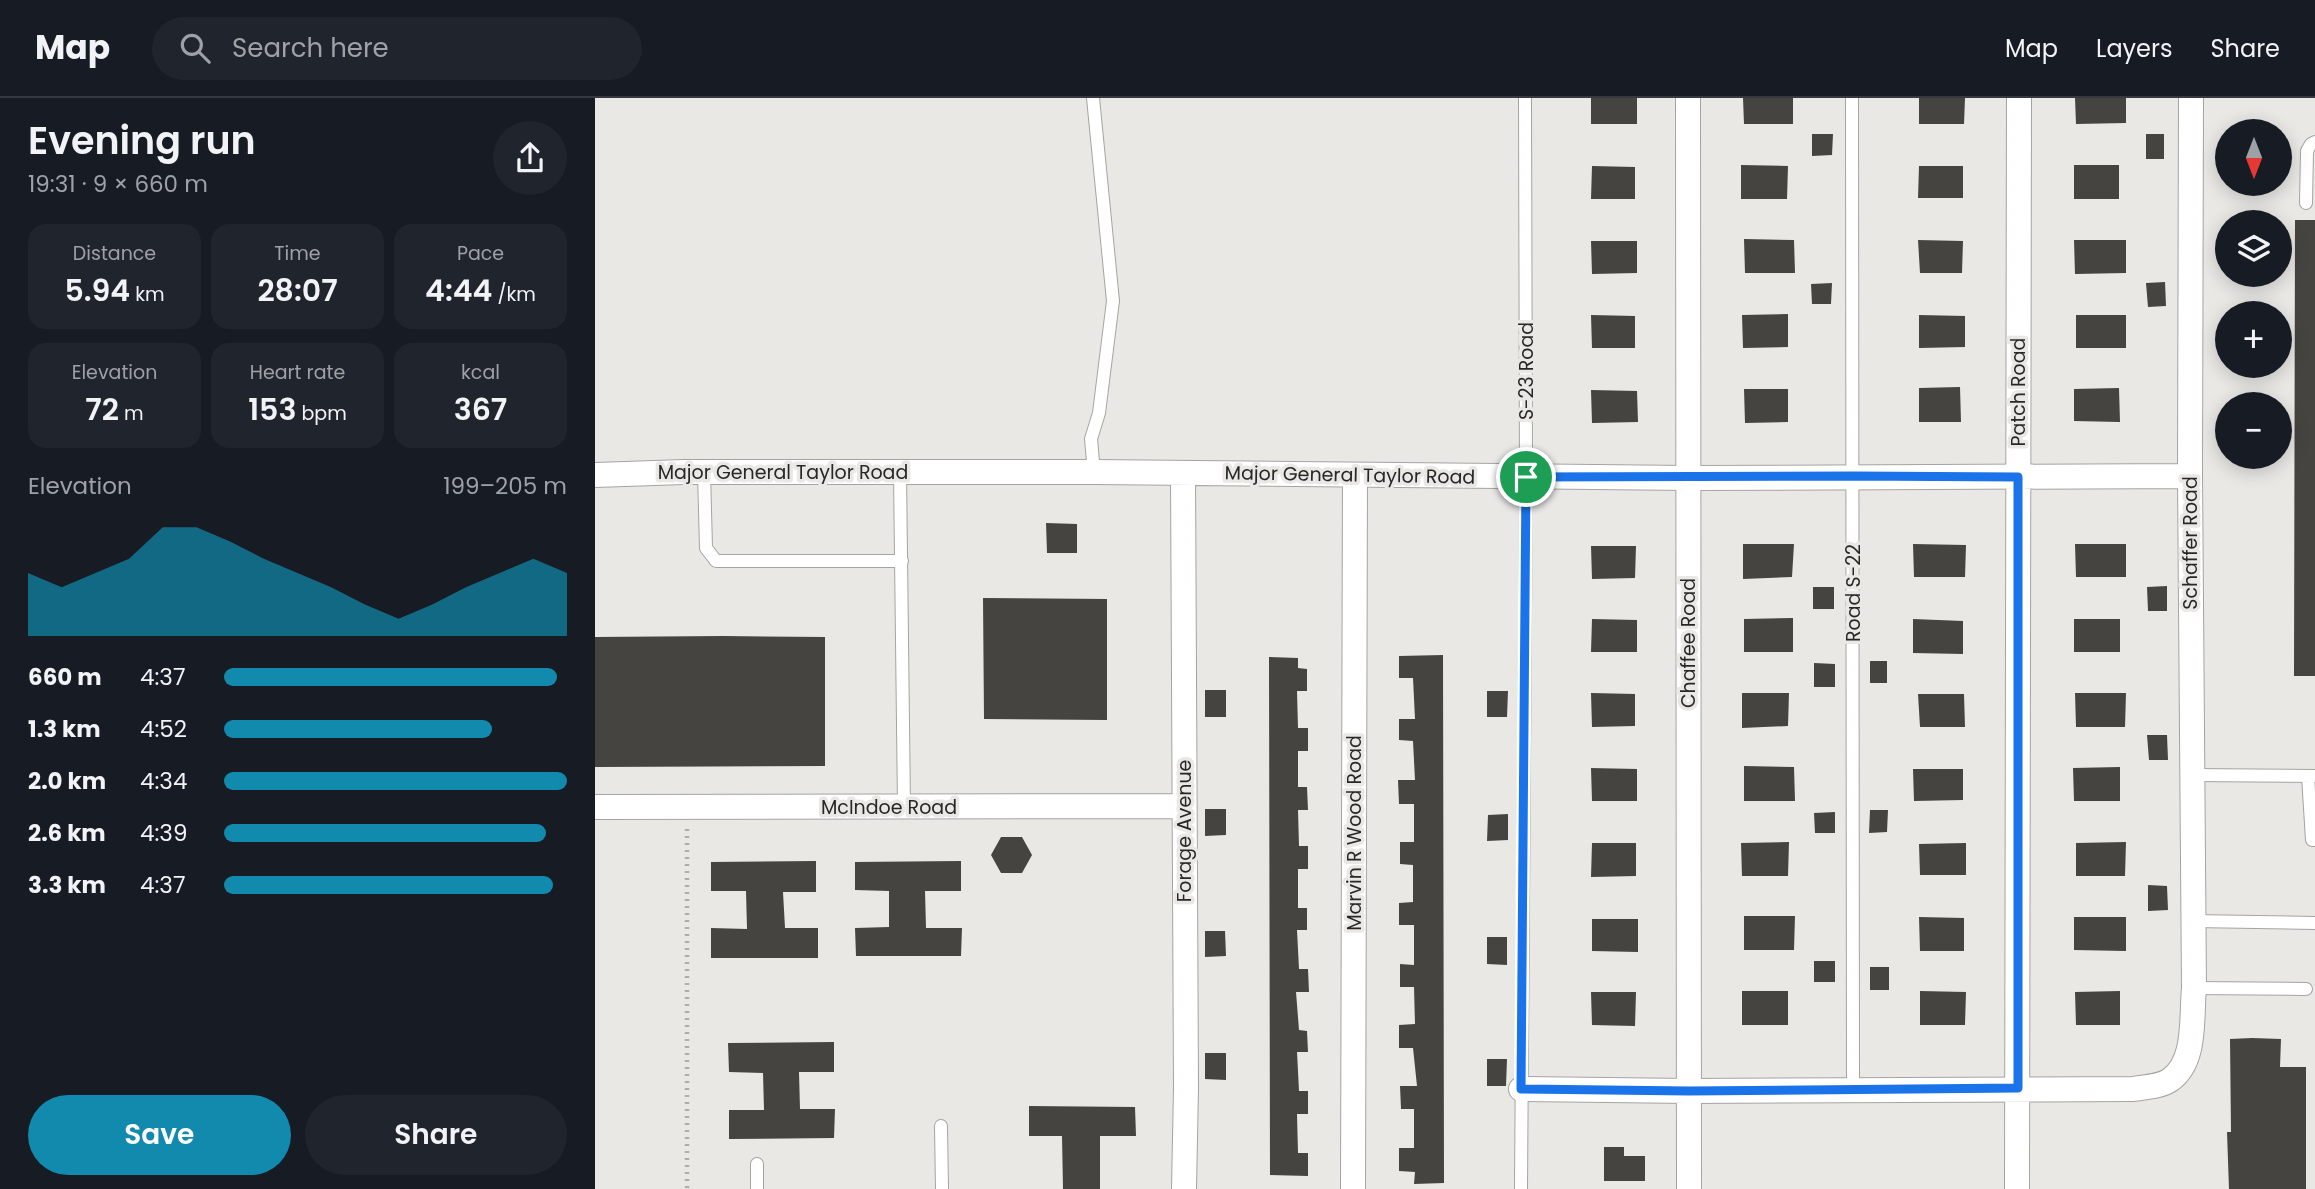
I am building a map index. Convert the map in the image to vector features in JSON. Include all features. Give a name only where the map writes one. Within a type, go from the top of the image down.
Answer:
[{"type":"street","name":"Chaffee Road","points":[[1688,98],[1689,1189]]},
{"type":"street","name":"Patch Road","points":[[2017,1189],[2019,98]]},
{"type":"street","name":"Schaffer Road","points":[[1521,1089],[2133,1089],[2169,1080],[2183,1066],[2189,1049],[2194,988],[2190,476],[2191,98]]},
{"type":"street","name":"Major General Taylor Road","points":[[595,475],[704,472],[1094,472],[1688,478],[2190,476]]},
{"type":"street","name":"Forage Avenue","points":[[1183,473],[1186,1088],[1184,1189]]},
{"type":"street","name":"Marvin R Wood Road","points":[[1353,1189],[1355,476]]},
{"type":"street","name":"McIndoe Road","points":[[595,807],[1184,806]]},
{"type":"lane","points":[[1093,98],[1114,301],[1099,413],[1091,439],[1094,472]]},
{"type":"lane","name":"S-23 Road","points":[[1521,1189],[1526,477],[1525,98]]},
{"type":"lane","name":"Road S-22","points":[[1852,98],[1853,1089]]},
{"type":"lane","points":[[2306,203],[2307,151],[2315,142]]},
{"type":"lane","points":[[704,472],[705,548],[716,562],[902,561]]},
{"type":"lane","points":[[900,472],[904,807]]},
{"type":"lane","points":[[2192,775],[2312,776],[2312,840],[2315,840]]},
{"type":"lane","points":[[2193,921],[2315,923]]},
{"type":"lane","points":[[2194,988],[2306,989]]},
{"type":"lane","points":[[941,1126],[942,1189]]},
{"type":"lane","points":[[757,1164],[757,1189]]},
{"type":"path","points":[[687,807],[687,1189]]},
{"type":"building","points":[[1591,98],[1637,98],[1637,124],[1591,124]]},
{"type":"building","points":[[1743,98],[1793,98],[1793,124],[1744,124]]},
{"type":"building","points":[[1919,98],[1965,98],[1964,124],[1919,124]]},
{"type":"building","points":[[2075,98],[2126,98],[2126,123],[2076,124]]},
{"type":"building","points":[[1812,134],[1833,134],[1832,155],[1812,156]]},
{"type":"building","points":[[2146,134],[2164,134],[2164,159],[2146,159]]},
{"type":"building","points":[[1741,165],[1788,166],[1787,199],[1741,199]]},
{"type":"building","points":[[2074,165],[2119,165],[2119,199],[2074,199]]},
{"type":"building","points":[[1592,166],[1635,167],[1635,199],[1591,199]]},
{"type":"building","points":[[1919,166],[1963,166],[1963,198],[1918,198]]},
{"type":"building","points":[[2295,220],[2315,220],[2315,676],[2294,676]]},
{"type":"building","points":[[1744,239],[1794,240],[1795,273],[1745,273]]},
{"type":"building","points":[[1918,240],[1963,241],[1962,273],[1920,273]]},
{"type":"building","points":[[2074,240],[2126,240],[2126,273],[2075,274]]},
{"type":"building","points":[[1591,241],[1637,241],[1637,273],[1592,274]]},
{"type":"building","points":[[2165,282],[2166,306],[2148,307],[2146,283]]},
{"type":"building","points":[[1832,283],[1831,304],[1812,304],[1811,284]]},
{"type":"building","points":[[1788,314],[1788,347],[1743,348],[1742,315]]},
{"type":"building","points":[[1591,315],[1635,316],[1635,348],[1592,348]]},
{"type":"building","points":[[1919,315],[1965,316],[1965,347],[1919,348]]},
{"type":"building","points":[[2076,315],[2126,315],[2126,348],[2076,348]]},
{"type":"building","points":[[1960,387],[1961,422],[1919,422],[1919,388]]},
{"type":"building","points":[[2119,388],[2120,422],[2074,421],[2074,389]]},
{"type":"building","points":[[1744,389],[1788,389],[1788,422],[1745,423]]},
{"type":"building","points":[[1591,390],[1637,391],[1638,422],[1592,423]]},
{"type":"building","points":[[1046,523],[1077,524],[1077,553],[1047,553]]},
{"type":"building","points":[[1743,544],[1794,544],[1792,577],[1743,579]]},
{"type":"building","points":[[1913,544],[1966,545],[1965,577],[1914,577]]},
{"type":"building","points":[[2075,544],[2126,544],[2126,577],[2076,577]]},
{"type":"building","points":[[1591,546],[1636,546],[1635,578],[1592,579]]},
{"type":"building","points":[[2167,586],[2167,611],[2148,611],[2147,587]]},
{"type":"building","points":[[1813,587],[1834,587],[1834,609],[1813,609]]},
{"type":"building","points":[[983,598],[1107,599],[1107,720],[984,719]]},
{"type":"building","points":[[1793,618],[1793,652],[1744,652],[1744,619]]},
{"type":"building","points":[[1592,619],[1637,620],[1637,652],[1591,652]]},
{"type":"building","points":[[1913,619],[1963,621],[1963,654],[1913,653]]},
{"type":"building","points":[[2074,619],[2120,619],[2120,652],[2074,652]]},
{"type":"building","points":[[595,637],[825,637],[825,766],[595,767]]},
{"type":"building","points":[[1443,655],[1444,1183],[1414,1184],[1415,1172],[1399,1171],[1399,1148],[1414,1148],[1414,1109],[1401,1109],[1400,1086],[1417,1086],[1413,1048],[1399,1048],[1399,1025],[1415,1024],[1414,987],[1400,987],[1400,964],[1414,965],[1414,925],[1399,925],[1399,903],[1413,902],[1413,865],[1400,864],[1400,842],[1414,842],[1414,804],[1399,804],[1398,780],[1415,780],[1413,741],[1399,740],[1399,719],[1415,719],[1413,678],[1399,678],[1399,656]]},
{"type":"building","points":[[1269,657],[1298,658],[1298,668],[1307,669],[1307,691],[1297,691],[1298,728],[1308,728],[1308,751],[1298,751],[1298,787],[1307,787],[1308,810],[1298,810],[1299,846],[1308,846],[1308,869],[1298,869],[1298,908],[1307,908],[1307,930],[1297,930],[1299,969],[1308,969],[1309,992],[1296,992],[1299,1030],[1307,1031],[1308,1052],[1297,1052],[1299,1091],[1308,1091],[1308,1114],[1297,1114],[1298,1153],[1308,1153],[1308,1176],[1270,1175]]},
{"type":"building","points":[[1870,661],[1887,661],[1887,683],[1870,683]]},
{"type":"building","points":[[1814,663],[1835,664],[1835,687],[1814,687]]},
{"type":"building","points":[[1205,690],[1226,690],[1226,717],[1205,717]]},
{"type":"building","points":[[1487,691],[1508,691],[1507,717],[1487,717]]},
{"type":"building","points":[[1591,693],[1635,694],[1635,726],[1592,727]]},
{"type":"building","points":[[1742,693],[1789,693],[1788,726],[1742,728]]},
{"type":"building","points":[[2075,693],[2126,693],[2125,727],[2076,727]]},
{"type":"building","points":[[1918,694],[1964,694],[1965,727],[1920,727]]},
{"type":"building","points":[[2147,735],[2167,735],[2168,760],[2149,760]]},
{"type":"building","points":[[1744,766],[1794,767],[1795,801],[1744,801]]},
{"type":"building","points":[[2120,767],[2120,801],[2074,801],[2073,768]]},
{"type":"building","points":[[1591,768],[1637,769],[1637,801],[1592,801]]},
{"type":"building","points":[[1913,769],[1963,769],[1963,800],[1914,801]]},
{"type":"building","points":[[1205,809],[1226,809],[1226,835],[1205,836]]},
{"type":"building","points":[[1870,810],[1888,810],[1887,832],[1869,833]]},
{"type":"building","points":[[1835,812],[1835,833],[1815,833],[1814,813]]},
{"type":"building","points":[[1508,814],[1508,840],[1487,841],[1488,815]]},
{"type":"building","points":[[1001,837],[1022,837],[1032,855],[1022,873],[1001,873],[991,855]]},
{"type":"building","points":[[1789,842],[1788,876],[1742,876],[1741,843]]},
{"type":"building","points":[[2126,842],[2125,876],[2076,876],[2076,843]]},
{"type":"building","points":[[1592,843],[1636,843],[1636,876],[1591,877]]},
{"type":"building","points":[[1966,843],[1966,875],[1920,875],[1919,844]]},
{"type":"building","points":[[816,861],[816,892],[783,892],[785,928],[818,928],[818,958],[711,958],[711,928],[747,929],[746,891],[711,891],[711,862]]},
{"type":"building","points":[[961,861],[961,891],[925,891],[926,928],[962,928],[961,956],[856,956],[855,928],[889,927],[889,891],[855,890],[855,862]]},
{"type":"building","points":[[2148,885],[2167,886],[2168,910],[2148,911]]},
{"type":"building","points":[[1744,916],[1795,916],[1794,950],[1744,950]]},
{"type":"building","points":[[1919,917],[1964,918],[1964,951],[1920,951]]},
{"type":"building","points":[[2074,917],[2126,917],[2126,951],[2074,950]]},
{"type":"building","points":[[1592,919],[1638,919],[1638,952],[1592,951]]},
{"type":"building","points":[[1205,931],[1225,931],[1226,956],[1205,957]]},
{"type":"building","points":[[1487,937],[1507,937],[1507,965],[1487,964]]},
{"type":"building","points":[[1814,961],[1835,961],[1835,982],[1814,982]]},
{"type":"building","points":[[1870,967],[1889,967],[1889,990],[1870,990]]},
{"type":"building","points":[[1742,991],[1788,991],[1788,1025],[1742,1025]]},
{"type":"building","points":[[1920,991],[1966,992],[1965,1025],[1920,1025]]},
{"type":"building","points":[[2120,991],[2120,1025],[2076,1025],[2075,992]]},
{"type":"building","points":[[1591,992],[1636,992],[1635,1026],[1592,1025]]},
{"type":"building","points":[[2230,1039],[2281,1039],[2280,1067],[2306,1067],[2306,1189],[2229,1189],[2227,1132],[2231,1132]]},
{"type":"building","points":[[834,1042],[834,1072],[799,1072],[800,1109],[835,1109],[834,1138],[729,1139],[729,1110],[764,1110],[763,1073],[729,1072],[728,1043]]},
{"type":"building","points":[[1205,1053],[1226,1053],[1226,1080],[1205,1079]]},
{"type":"building","points":[[1487,1059],[1507,1059],[1506,1086],[1487,1086]]},
{"type":"building","points":[[1029,1106],[1135,1107],[1136,1136],[1100,1136],[1100,1189],[1063,1189],[1062,1136],[1029,1136]]},
{"type":"building","points":[[1604,1147],[1624,1147],[1624,1156],[1645,1156],[1645,1181],[1604,1181]]},
{"type":"route","points":[[1526,477],[2018,477],[2018,1088],[1689,1091],[1521,1089],[1526,477]]}]
